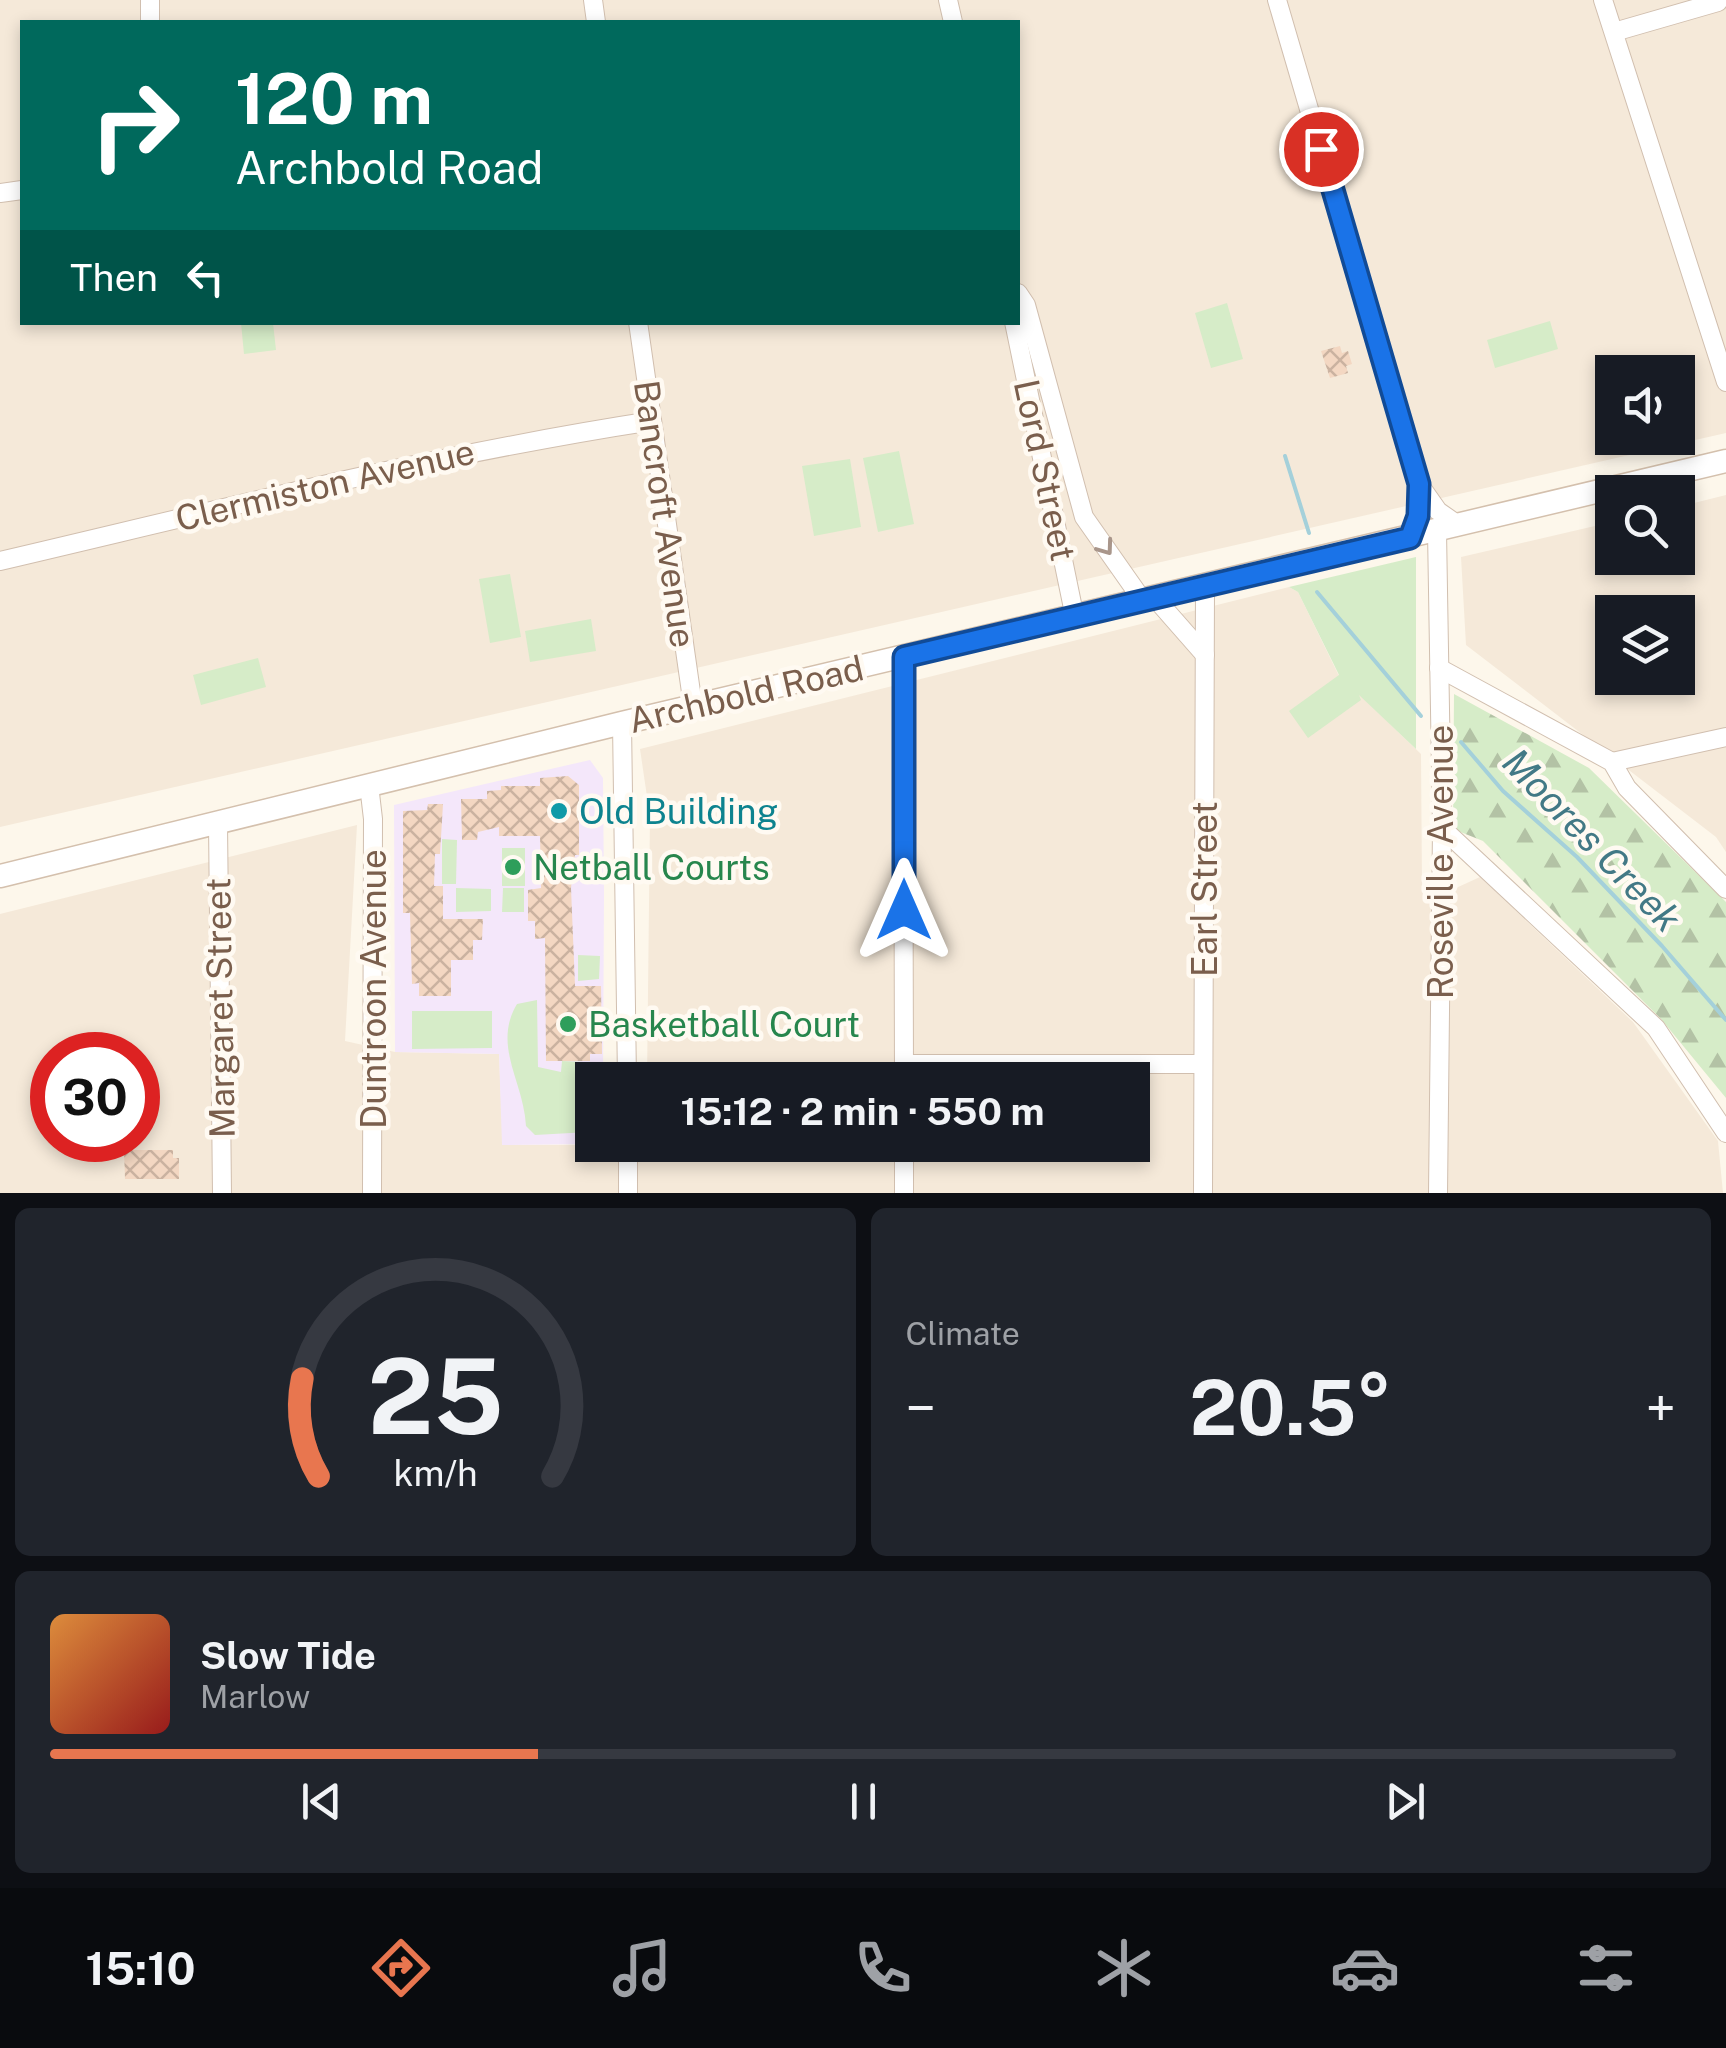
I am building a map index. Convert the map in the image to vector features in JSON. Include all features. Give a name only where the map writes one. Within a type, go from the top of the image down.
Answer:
[{"type":"main road","name":"Archbold Road","points":[[0,876],[622,722],[1075,618],[1726,461]]},
{"type":"street","points":[[1277,0],[1419,484],[1418,516],[1410,538]]},
{"type":"street","points":[[1604,0],[1726,382]]},
{"type":"street","points":[[1614,32],[1720,4]]},
{"type":"street","name":"Lord Street","points":[[1020,296],[1026,305],[1084,517],[1149,600],[1205,654]]},
{"type":"street","name":"Bancroft Avenue","points":[[638,325],[692,706]]},
{"type":"street","name":"Lord Street","points":[[1015,325],[1075,618]]},
{"type":"street","name":"Clermiston Avenue","points":[[0,561],[394,466],[652,421]]},
{"type":"street","points":[[1419,484],[1447,528]]},
{"type":"street","name":"Roseville Avenue","points":[[1438,1193],[1442,828],[1439,668],[1447,528]]},
{"type":"street","name":"Earl Street","points":[[1203,1193],[1205,586]]},
{"type":"street","points":[[904,657],[904,1062]]},
{"type":"street","points":[[1439,668],[1612,762],[1626,788],[1726,889]]},
{"type":"street","points":[[622,722],[627,1062]]},
{"type":"street","points":[[1612,762],[1726,736]]},
{"type":"street","name":"Duntroon Avenue","points":[[368,785],[373,819],[372,1193]]},
{"type":"street","name":"Margaret Street","points":[[218,823],[222,1193]]},
{"type":"street","points":[[1442,828],[1656,1028],[1726,1132]]},
{"type":"street","points":[[1150,1065],[1203,1064]]},
{"type":"street","points":[[628,1162],[628,1193]]},
{"type":"street","points":[[904,1162],[904,1193]]},
{"type":"shaded area","points":[[0,0],[1726,0],[1726,433],[1695,440],[1695,355],[1595,355],[1595,455],[1630,455],[0,827]]},
{"type":"shaded area","points":[[1726,495],[1726,852],[1716,837],[1466,645],[1461,557],[1595,526],[1595,575],[1695,575],[1695,503]]},
{"type":"shaded area","points":[[1289,587],[1298,592],[1338,674],[1421,754],[1422,887],[1456,888],[1480,877],[1633,1022],[1718,1141],[1723,1193],[0,1193],[0,914],[357,825],[345,1041],[395,1052],[499,1054],[503,1145],[575,1145],[575,1162],[1150,1162],[1150,1062],[647,1062],[650,817],[640,749]]},
{"type":"shaded area","points":[[590,760],[603,778],[603,1062],[575,1062],[575,1144],[502,1145],[499,1054],[395,1052],[394,805]]},
{"type":"green space","points":[[1227,303],[1243,359],[1211,368],[1195,313]]},
{"type":"green space","points":[[1550,321],[1558,349],[1495,368],[1487,340]]},
{"type":"green space","points":[[241,325],[273,325],[276,350],[244,354]]},
{"type":"green space","points":[[899,451],[914,524],[878,532],[863,458]]},
{"type":"green space","points":[[850,459],[861,527],[814,536],[802,466]]},
{"type":"green space","points":[[1416,557],[1416,749],[1359,695],[1361,700],[1308,738],[1289,711],[1339,675],[1298,592],[1289,587]]},
{"type":"green space","points":[[510,574],[521,637],[490,643],[479,579]]},
{"type":"green space","points":[[591,619],[596,651],[530,662],[525,631]]},
{"type":"green space","points":[[258,658],[266,687],[201,705],[193,675]]},
{"type":"green space","points":[[1454,694],[1589,768],[1726,902],[1726,1098],[1661,1019],[1483,841],[1453,829]]},
{"type":"green space","points":[[442,839],[457,840],[456,884],[442,884]]},
{"type":"green space","name":"Netball Courts","points":[[502,848],[525,848],[525,886],[502,886]]},
{"type":"green space","points":[[456,888],[491,889],[491,911],[456,912]]},
{"type":"green space","points":[[503,888],[524,888],[524,912],[502,912]]},
{"type":"green space","points":[[578,955],[600,956],[599,979],[578,981]]},
{"type":"green space","points":[[537,1000],[538,1067],[561,1072],[562,1061],[584,1062],[575,1062],[575,1133],[535,1135],[526,1126],[508,1049],[510,1019],[517,1004]]},
{"type":"green space","points":[[412,1011],[492,1011],[492,1048],[412,1049]]},
{"type":"building","points":[[1340,346],[1342,353],[1348,351],[1352,364],[1346,366],[1348,373],[1330,378],[1321,351]]},
{"type":"building","points":[[568,776],[579,785],[579,855],[575,855],[571,888],[575,986],[601,986],[602,1054],[590,1054],[590,1061],[546,1061],[545,938],[535,939],[535,921],[528,921],[528,890],[541,888],[540,836],[499,836],[499,827],[478,832],[477,840],[462,840],[461,799],[487,799],[487,791],[501,790],[501,786],[540,786],[540,778]]},
{"type":"building","points":[[428,804],[443,804],[434,886],[443,886],[443,919],[483,919],[482,940],[473,940],[473,960],[451,960],[451,996],[419,996],[419,983],[412,984],[410,913],[403,913],[403,811],[427,810]]},
{"type":"building","points":[[160,1150],[173,1150],[173,1158],[179,1158],[179,1179],[125,1179],[124,1162],[160,1162]]},
{"type":"waterway","name":"Moores Creek","points":[[1285,456],[1309,533]]},
{"type":"waterway","name":"Moores Creek","points":[[1317,592],[1421,716]]},
{"type":"waterway","name":"Moores Creek","points":[[1461,742],[1503,791],[1577,857],[1662,946],[1726,1020]]},
{"type":"place","name":"Old Building","points":[[559,811]]},
{"type":"place","name":"Netball Courts","points":[[513,867]]},
{"type":"place","name":"Basketball Court","points":[[568,1024]]},
{"type":"route","points":[[904,910],[904,657],[1410,538],[1418,516],[1419,484],[1321,149]]}]
